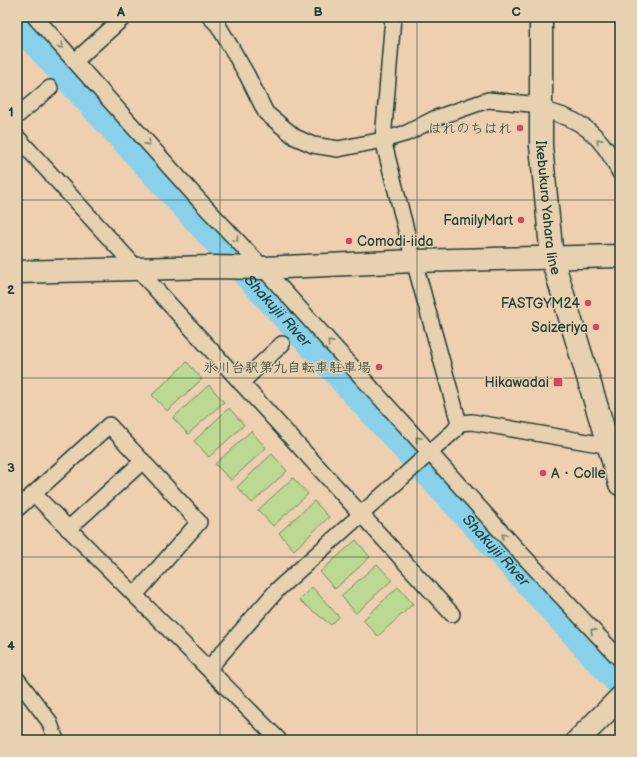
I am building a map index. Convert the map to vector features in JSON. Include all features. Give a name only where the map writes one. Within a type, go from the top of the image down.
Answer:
[{"type":"street","points":[[35,17],[193,193],[263,268],[428,453],[620,659]]},
{"type":"street","points":[[75,61],[124,17]]},
{"type":"street","points":[[210,17],[218,25],[247,75],[266,113],[295,137],[313,145],[338,149],[383,140],[407,133],[436,118],[488,100],[541,107],[560,113],[584,124],[616,154],[620,173]]},
{"type":"street","points":[[209,668],[278,589],[455,430],[459,423],[414,261],[383,140],[393,17]]},
{"type":"street","name":"Ikebukuro Yahara line","points":[[541,17],[541,146],[552,258],[614,446],[620,484]]},
{"type":"street","points":[[17,116],[50,88]]},
{"type":"street","points":[[17,137],[452,614]]},
{"type":"street","points":[[17,272],[211,267],[263,268],[414,261],[620,256]]},
{"type":"street","points":[[241,383],[282,344]]},
{"type":"street","points":[[459,423],[472,422],[614,446]]},
{"type":"street","points":[[17,509],[109,425],[199,522],[134,594]]},
{"type":"street","points":[[68,529],[143,461]]},
{"type":"street","points":[[34,494],[209,668],[279,740]]},
{"type":"street","points":[[17,679],[49,721],[56,740]]},
{"type":"street","points":[[578,740],[618,700]]},
{"type":"green space","points":[[187,362],[202,379],[167,411],[152,395]]},
{"type":"green space","points":[[209,385],[224,402],[188,434],[173,418]]},
{"type":"green space","points":[[229,408],[244,425],[209,457],[194,441]]},
{"type":"green space","points":[[251,431],[266,448],[231,480],[215,464]]},
{"type":"green space","points":[[272,454],[287,471],[252,503],[237,487]]},
{"type":"green space","points":[[293,478],[308,494],[273,526],[258,510]]},
{"type":"green space","points":[[314,501],[329,517],[294,550],[279,533]]},
{"type":"green space","points":[[356,540],[370,557],[335,589],[320,572]]},
{"type":"green space","points":[[377,564],[392,580],[356,613],[341,596]]},
{"type":"green space","points":[[312,587],[339,617],[331,625],[299,600]]},
{"type":"green space","points":[[398,587],[413,604],[378,636],[363,620]]},
{"type":"waterway","name":"Shakujii River","points":[[17,25],[620,686]]},
{"type":"place","name":"はれのちはれ","points":[[520,128]]},
{"type":"place","name":"FamilyMart","points":[[521,220]]},
{"type":"place","name":"Comodi-iida","points":[[349,241]]},
{"type":"place","name":"FASTGYM24","points":[[588,303]]},
{"type":"place","name":"Saizeriya","points":[[596,327]]},
{"type":"place","name":"氷川台駅第九自転車駐車場","points":[[379,367]]},
{"type":"place","name":"Hikawadai","points":[[558,382]]},
{"type":"place","name":"A・Colle","points":[[543,473]]}]
